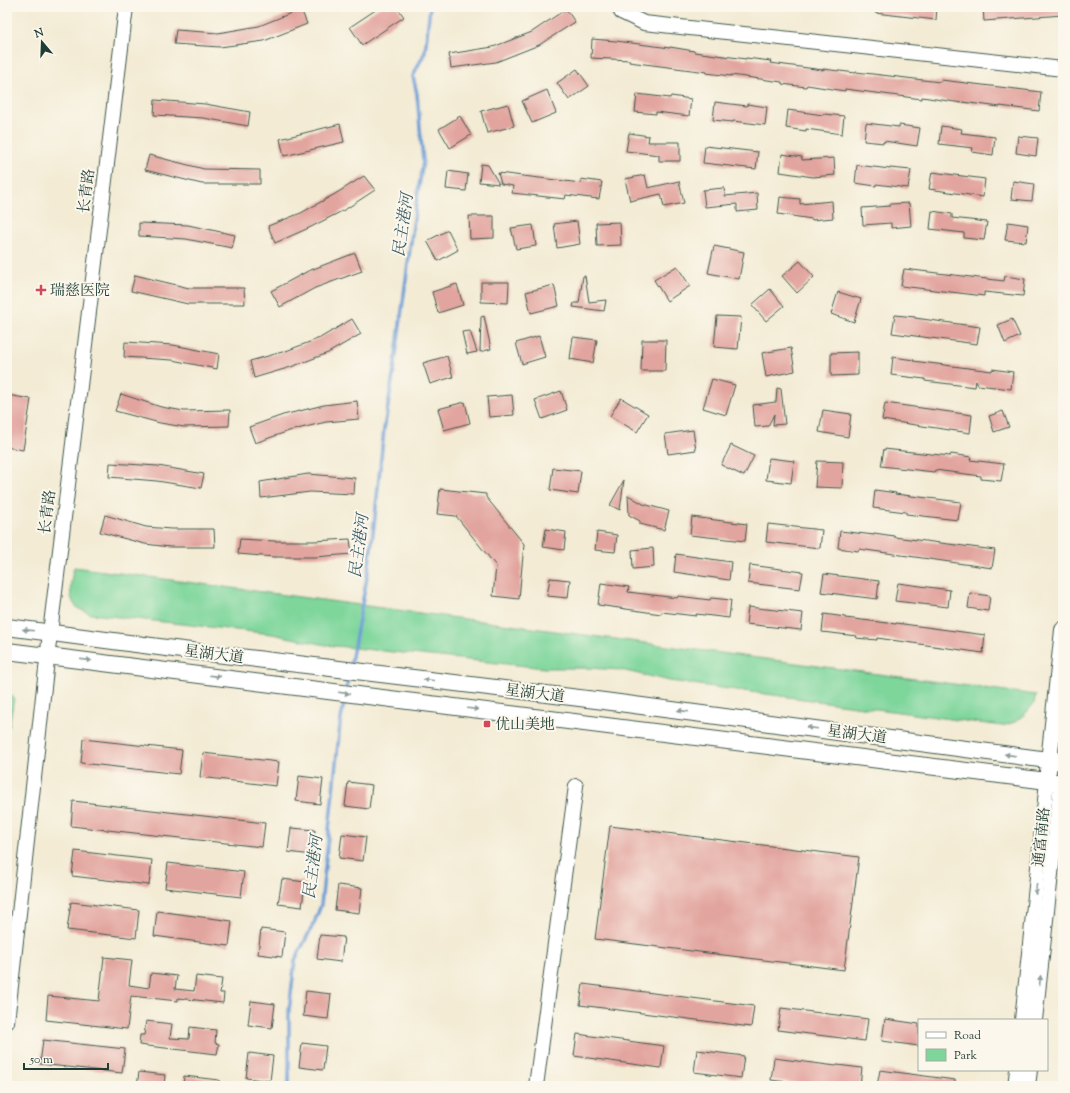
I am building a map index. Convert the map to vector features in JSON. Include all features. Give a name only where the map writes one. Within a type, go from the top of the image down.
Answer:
[{"type":"main road","name":"星湖大道","points":[[7,627],[174,649],[612,702],[1056,761]]},
{"type":"main road","name":"通富南路","points":[[1059,780],[1056,761],[1063,630]]},
{"type":"main road","name":"星湖大道","points":[[7,651],[1059,780]]},
{"type":"street","name":"长青路","points":[[7,1022],[47,655],[126,7]]},
{"type":"street","points":[[619,7],[621,12],[644,23],[1063,69]]},
{"type":"street","name":"通富南路","points":[[1022,1019],[1059,780]]},
{"type":"street","name":"通富南路","points":[[1035,1019],[1059,780]]},
{"type":"street","points":[[536,1086],[576,786]]},
{"type":"street","points":[[1015,1086],[1017,1071]]},
{"type":"street","points":[[1028,1086],[1030,1071]]},
{"type":"green space","points":[[74,567],[1036,695],[1034,703],[1027,712],[1015,722],[1002,726],[670,681],[621,670],[545,668],[326,645],[272,634],[91,614],[79,609],[72,600],[70,590]]},
{"type":"green space","points":[[7,692],[14,698],[9,727],[7,726]]},
{"type":"building","points":[[380,7],[397,7],[404,17],[362,45],[350,27]]},
{"type":"building","points":[[876,7],[937,7],[936,20],[875,13]]},
{"type":"building","points":[[983,7],[1063,7],[1063,15],[984,21]]},
{"type":"building","points":[[301,9],[307,24],[264,41],[220,47],[174,44],[176,30],[218,33],[259,26]]},
{"type":"building","points":[[566,9],[575,22],[539,45],[496,62],[451,68],[449,54],[493,47],[532,32]]},
{"type":"building","points":[[592,39],[670,47],[694,52],[771,61],[770,63],[823,70],[856,72],[940,82],[941,80],[1041,92],[1039,111],[962,103],[922,97],[922,99],[845,89],[845,91],[807,85],[806,87],[782,84],[782,82],[629,62],[630,60],[591,58]]},
{"type":"building","points":[[577,69],[589,86],[569,100],[557,83]]},
{"type":"building","points":[[547,90],[556,113],[532,123],[522,101]]},
{"type":"building","points":[[637,94],[691,99],[689,116],[656,112],[656,114],[635,112]]},
{"type":"building","points":[[155,100],[205,104],[250,112],[248,126],[203,118],[154,115]]},
{"type":"building","points":[[715,102],[767,107],[765,125],[713,120]]},
{"type":"building","points":[[508,104],[514,126],[487,133],[481,111]]},
{"type":"building","points":[[788,110],[823,115],[844,116],[842,134],[786,128]]},
{"type":"building","points":[[460,116],[471,135],[450,148],[439,129]]},
{"type":"building","points":[[866,123],[920,128],[917,146],[884,141],[884,143],[864,141]]},
{"type":"building","points":[[340,124],[344,142],[284,156],[280,139]]},
{"type":"building","points":[[941,126],[962,129],[961,133],[995,137],[993,155],[972,152],[973,148],[939,144]]},
{"type":"building","points":[[629,133],[649,136],[648,142],[680,142],[680,161],[659,161],[659,155],[626,151]]},
{"type":"building","points":[[1018,136],[1038,138],[1036,156],[1016,153]]},
{"type":"building","points":[[705,146],[758,152],[756,169],[703,163]]},
{"type":"building","points":[[782,154],[802,157],[802,160],[834,158],[835,175],[813,177],[780,172]]},
{"type":"building","points":[[149,155],[204,169],[260,170],[260,184],[202,184],[145,170]]},
{"type":"building","points":[[481,164],[488,165],[499,184],[479,182]]},
{"type":"building","points":[[857,165],[911,170],[908,188],[855,183]]},
{"type":"building","points":[[448,171],[468,174],[466,191],[446,189]]},
{"type":"building","points":[[932,172],[985,179],[983,197],[929,189]]},
{"type":"building","points":[[498,173],[581,183],[581,179],[602,182],[599,199],[566,195],[565,199],[512,193],[513,186],[501,184]]},
{"type":"building","points":[[645,175],[648,188],[679,181],[684,203],[664,207],[661,194],[630,201],[625,179]]},
{"type":"building","points":[[364,176],[375,190],[346,209],[275,243],[268,226],[301,213]]},
{"type":"building","points":[[1013,181],[1034,184],[1032,201],[1011,199]]},
{"type":"building","points":[[724,188],[725,196],[757,193],[758,210],[737,212],[737,204],[705,207],[703,190]]},
{"type":"building","points":[[780,197],[800,199],[800,204],[832,201],[833,218],[812,220],[778,214]]},
{"type":"building","points":[[909,203],[911,226],[891,228],[891,223],[863,225],[862,208]]},
{"type":"building","points":[[932,211],[952,214],[952,218],[987,222],[984,240],[964,238],[964,233],[930,229]]},
{"type":"building","points":[[469,216],[494,216],[494,238],[470,239]]},
{"type":"building","points":[[577,221],[580,244],[557,248],[554,224]]},
{"type":"building","points":[[620,222],[621,245],[597,246],[596,223]]},
{"type":"building","points":[[1008,222],[1028,225],[1026,242],[1005,240]]},
{"type":"building","points":[[139,223],[188,225],[235,235],[232,248],[186,239],[139,236]]},
{"type":"building","points":[[533,225],[536,246],[516,249],[511,228]]},
{"type":"building","points":[[448,230],[458,250],[438,261],[427,241]]},
{"type":"building","points":[[714,246],[744,252],[739,279],[708,273]]},
{"type":"building","points":[[355,253],[362,271],[315,288],[280,307],[271,291],[308,271]]},
{"type":"building","points":[[800,261],[814,277],[797,293],[782,276]]},
{"type":"building","points":[[677,266],[690,286],[667,301],[654,280]]},
{"type":"building","points":[[904,269],[1004,281],[1005,276],[1025,279],[1023,296],[984,292],[984,296],[901,286]]},
{"type":"building","points":[[135,275],[189,288],[244,288],[245,304],[188,304],[131,291]]},
{"type":"building","points":[[583,276],[585,276],[589,302],[606,300],[604,311],[573,307],[574,303],[579,303]]},
{"type":"building","points":[[481,282],[509,282],[508,303],[481,302]]},
{"type":"building","points":[[457,284],[463,305],[438,313],[432,292]]},
{"type":"building","points":[[554,285],[559,306],[531,313],[526,292]]},
{"type":"building","points":[[770,289],[784,306],[766,321],[752,305]]},
{"type":"building","points":[[838,292],[861,299],[854,322],[831,314]]},
{"type":"building","points":[[895,315],[980,327],[977,344],[892,333]]},
{"type":"building","points":[[484,316],[491,349],[480,352],[481,317]]},
{"type":"building","points":[[717,316],[741,317],[738,349],[714,347]]},
{"type":"building","points":[[352,319],[361,334],[328,353],[291,367],[254,378],[250,361],[286,351],[320,338]]},
{"type":"building","points":[[1012,319],[1020,336],[1005,343],[998,325]]},
{"type":"building","points":[[470,331],[477,352],[467,354],[462,332]]},
{"type":"building","points":[[539,336],[545,357],[522,364],[516,343]]},
{"type":"building","points":[[573,337],[597,340],[593,363],[570,359]]},
{"type":"building","points":[[642,340],[666,340],[665,371],[641,371]]},
{"type":"building","points":[[125,342],[173,345],[219,354],[217,369],[172,360],[124,357]]},
{"type":"building","points":[[791,348],[795,371],[766,377],[762,353]]},
{"type":"building","points":[[858,352],[858,375],[831,376],[831,353]]},
{"type":"building","points":[[447,356],[453,377],[430,384],[423,363]]},
{"type":"building","points":[[893,357],[992,371],[992,369],[1013,372],[1011,389],[978,385],[976,381],[975,387],[891,375]]},
{"type":"building","points":[[712,379],[735,385],[726,415],[703,408]]},
{"type":"building","points":[[777,388],[781,389],[785,424],[773,425],[774,414],[768,426],[755,427],[753,405],[776,402]]},
{"type":"building","points":[[561,391],[567,410],[542,419],[535,400]]},
{"type":"building","points":[[121,394],[161,407],[184,411],[230,410],[229,426],[184,427],[160,423],[115,411]]},
{"type":"building","points":[[7,395],[31,399],[23,450],[7,447]]},
{"type":"building","points":[[512,395],[514,415],[489,417],[487,397]]},
{"type":"building","points":[[621,398],[648,414],[637,432],[610,416]]},
{"type":"building","points":[[357,401],[359,419],[326,422],[289,431],[255,443],[249,427],[283,415],[324,405]]},
{"type":"building","points":[[465,402],[470,423],[444,430],[438,409]]},
{"type":"building","points":[[885,403],[972,415],[970,433],[882,420]]},
{"type":"building","points":[[823,410],[851,414],[848,437],[819,432]]},
{"type":"building","points":[[1003,411],[1009,427],[994,432],[989,416]]},
{"type":"building","points":[[693,430],[696,450],[668,454],[665,434]]},
{"type":"building","points":[[731,445],[754,456],[744,476],[721,465]]},
{"type":"building","points":[[884,449],[950,456],[951,454],[971,457],[970,460],[1004,464],[1001,481],[981,479],[981,476],[935,470],[934,472],[881,466]]},
{"type":"building","points":[[769,458],[794,461],[791,483],[766,480]]},
{"type":"building","points":[[817,461],[843,462],[842,488],[815,487]]},
{"type":"building","points":[[110,463],[158,466],[204,474],[201,488],[157,481],[109,477]]},
{"type":"building","points":[[553,468],[581,471],[578,494],[550,490]]},
{"type":"building","points":[[308,474],[355,478],[354,494],[310,492],[261,498],[260,482]]},
{"type":"building","points":[[624,480],[620,510],[610,505]]},
{"type":"building","points":[[440,489],[486,494],[486,497],[524,544],[519,599],[493,596],[496,566],[456,516],[437,514]]},
{"type":"building","points":[[875,490],[961,502],[958,520],[906,514],[906,512],[873,508]]},
{"type":"building","points":[[628,495],[643,504],[669,511],[664,530],[640,524],[640,521],[629,515]]},
{"type":"building","points":[[105,515],[146,527],[171,529],[214,529],[215,547],[170,547],[145,544],[100,532]]},
{"type":"building","points":[[692,517],[747,524],[745,541],[690,535]]},
{"type":"building","points":[[768,524],[822,530],[820,548],[766,542]]},
{"type":"building","points":[[546,529],[566,532],[564,550],[543,547]]},
{"type":"building","points":[[840,531],[874,535],[874,533],[995,550],[992,568],[859,549],[858,551],[838,548]]},
{"type":"building","points":[[597,532],[617,535],[615,552],[595,550]]},
{"type":"building","points":[[240,539],[314,541],[350,539],[352,554],[315,557],[275,557],[238,554]]},
{"type":"building","points":[[653,548],[654,567],[633,569],[632,550]]},
{"type":"building","points":[[676,554],[731,562],[729,580],[674,572]]},
{"type":"building","points":[[750,565],[803,572],[800,589],[748,583]]},
{"type":"building","points":[[824,574],[879,581],[877,599],[821,592]]},
{"type":"building","points":[[550,578],[570,580],[568,598],[547,596]]},
{"type":"building","points":[[601,583],[629,587],[628,592],[677,598],[678,596],[710,600],[711,598],[731,600],[729,618],[662,612],[661,614],[598,605]]},
{"type":"building","points":[[898,583],[950,590],[948,607],[895,601]]},
{"type":"building","points":[[970,593],[990,596],[988,611],[968,608]]},
{"type":"building","points":[[748,607],[803,613],[801,630],[746,624]]},
{"type":"building","points":[[824,614],[845,618],[985,635],[983,653],[877,638],[877,640],[856,638],[857,636],[822,632]]},
{"type":"building","points":[[83,739],[182,750],[179,774],[81,763]]},
{"type":"building","points":[[203,753],[279,762],[276,786],[200,777]]},
{"type":"building","points":[[299,776],[323,779],[320,804],[296,801]]},
{"type":"building","points":[[348,782],[372,785],[369,809],[345,806]]},
{"type":"building","points":[[73,801],[265,823],[262,847],[71,826]]},
{"type":"building","points":[[610,826],[859,857],[844,970],[595,939]]},
{"type":"building","points":[[291,828],[315,830],[312,855],[288,852]]},
{"type":"building","points":[[342,834],[366,837],[363,861],[339,858]]},
{"type":"building","points":[[75,851],[152,860],[149,885],[72,876]]},
{"type":"building","points":[[168,863],[244,872],[241,897],[165,888]]},
{"type":"building","points":[[282,879],[305,882],[302,907],[278,904]]},
{"type":"building","points":[[338,885],[362,888],[359,913],[335,910]]},
{"type":"building","points":[[71,902],[139,910],[136,938],[67,930]]},
{"type":"building","points":[[157,911],[232,921],[229,946],[154,936]]},
{"type":"building","points":[[261,929],[285,932],[282,957],[258,954]]},
{"type":"building","points":[[320,935],[344,937],[341,962],[317,959]]},
{"type":"building","points":[[104,957],[132,960],[129,985],[149,988],[151,973],[177,976],[175,989],[194,991],[196,976],[222,979],[220,993],[224,993],[223,1003],[178,998],[178,1001],[131,996],[127,1029],[46,1020],[48,996],[99,1001]]},
{"type":"building","points":[[583,984],[754,1006],[751,1027],[580,1005]]},
{"type":"building","points":[[306,991],[331,994],[328,1019],[303,1016]]},
{"type":"building","points":[[251,1001],[275,1004],[272,1028],[248,1025]]},
{"type":"building","points":[[781,1008],[868,1019],[865,1041],[778,1030]]},
{"type":"building","points":[[885,1019],[918,1024],[918,1046],[882,1041]]},
{"type":"building","points":[[146,1021],[172,1024],[170,1038],[189,1039],[190,1027],[216,1030],[215,1043],[219,1044],[217,1054],[139,1045],[140,1035],[144,1035]]},
{"type":"building","points":[[577,1034],[664,1046],[661,1068],[574,1056]]},
{"type":"building","points":[[43,1040],[125,1049],[122,1073],[40,1064]]},
{"type":"building","points":[[302,1043],[326,1046],[323,1070],[299,1067]]},
{"type":"building","points":[[697,1050],[744,1056],[741,1078],[694,1072]]},
{"type":"building","points":[[249,1053],[273,1056],[270,1081],[246,1078]]},
{"type":"building","points":[[774,1058],[862,1068],[860,1086],[819,1086],[771,1080]]},
{"type":"building","points":[[880,1070],[955,1080],[955,1086],[877,1086]]},
{"type":"building","points":[[139,1072],[165,1075],[164,1086],[137,1086]]},
{"type":"building","points":[[184,1076],[219,1080],[219,1086],[183,1086]]},
{"type":"waterway","name":"民主港河","points":[[350,667],[368,572],[384,429],[394,370],[423,161],[417,94],[413,76],[425,52],[430,7]]},
{"type":"waterway","name":"民主港河","points":[[346,689],[349,675]]},
{"type":"waterway","name":"民主港河","points":[[289,1086],[289,1011],[295,960],[314,923],[321,905],[340,725],[345,697]]},
{"type":"place","name":"瑞慈医院","points":[[41,290]]},
{"type":"place","name":"优山美地","points":[[487,724]]}]
